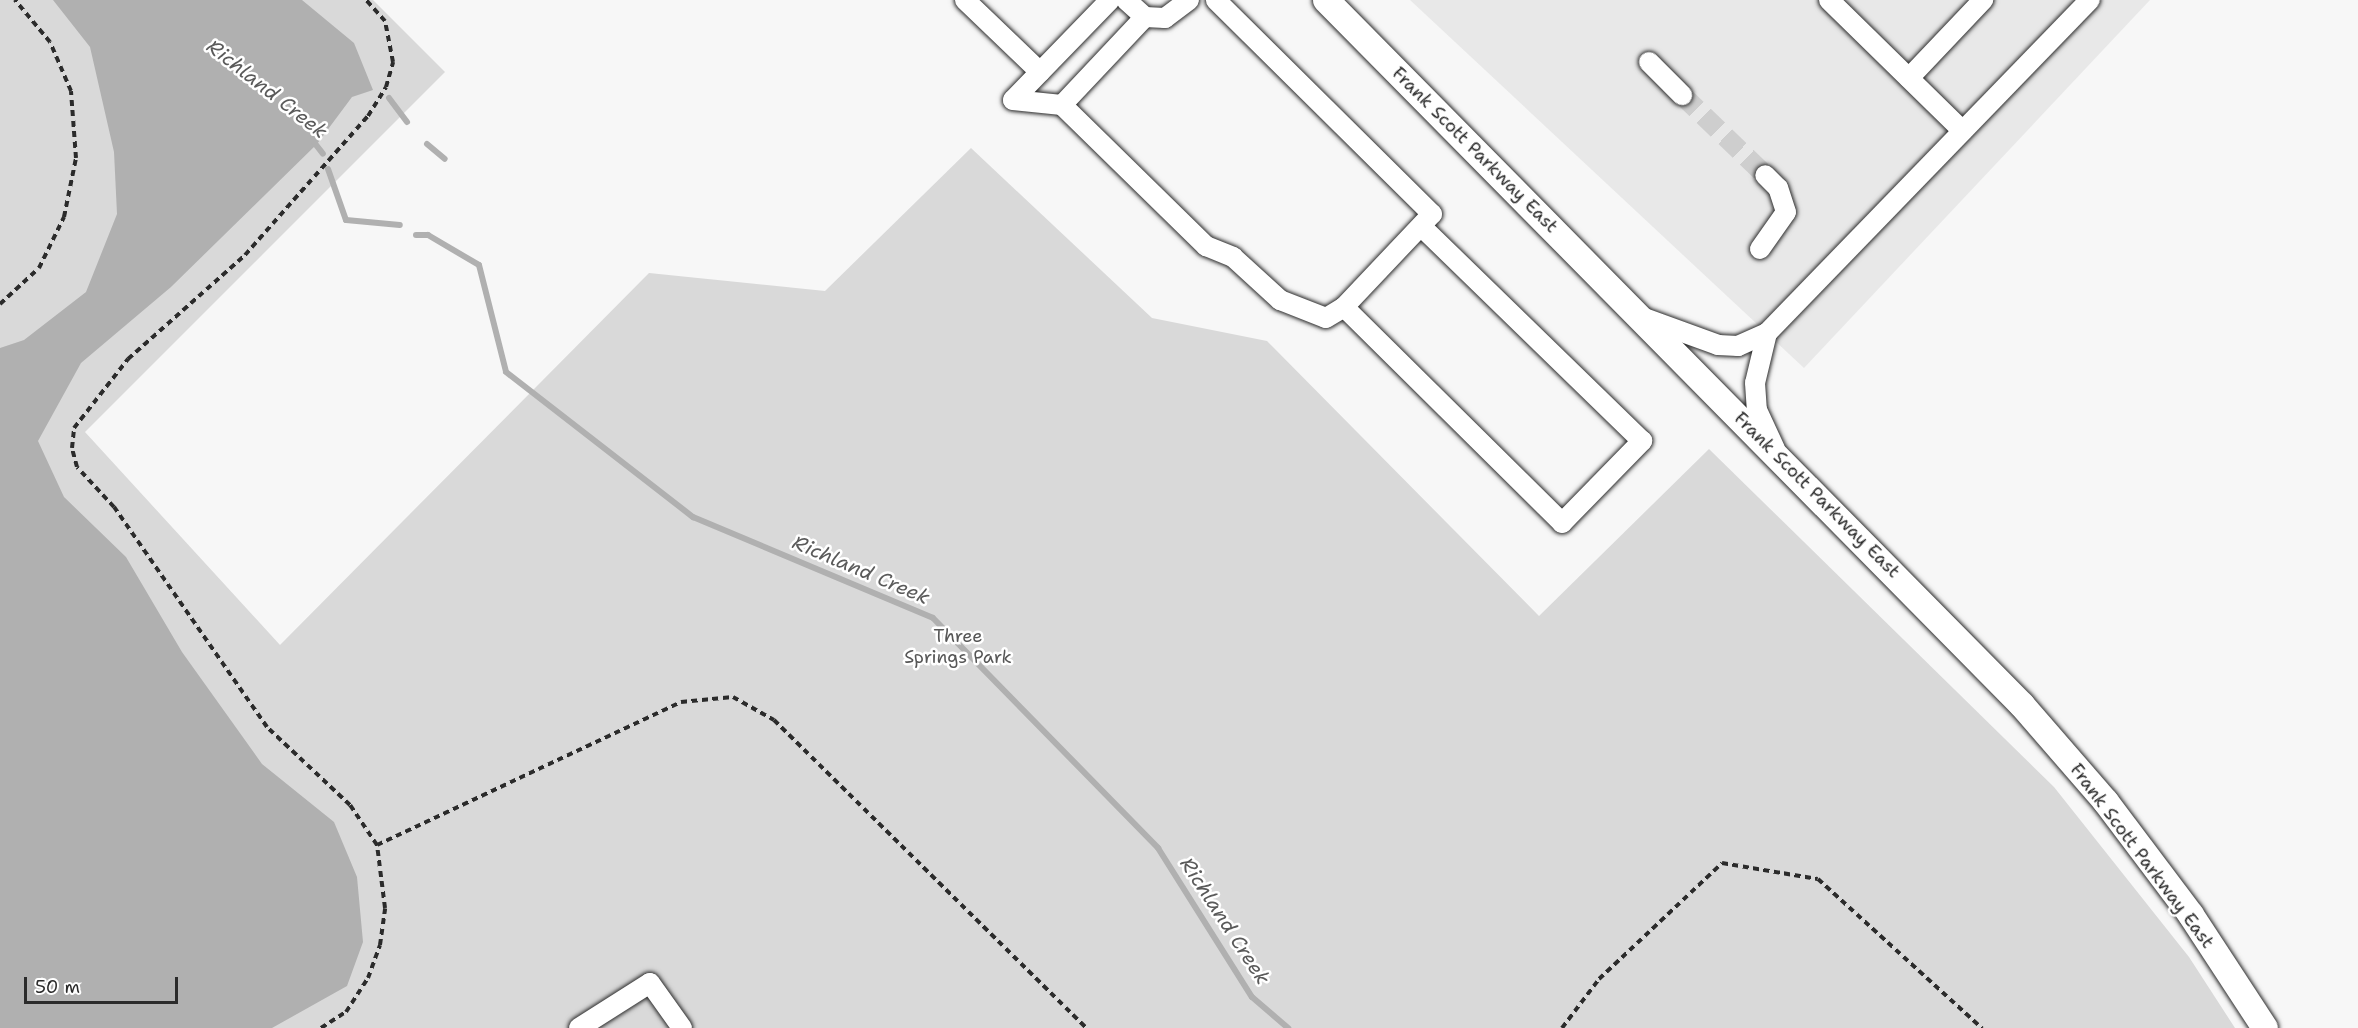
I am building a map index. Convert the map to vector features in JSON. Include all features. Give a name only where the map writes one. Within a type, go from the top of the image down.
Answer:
[{"type":"main road","name":"Frank Scott Parkway East","points":[[1326,0],[1777,454],[2022,705],[2106,802],[2191,915],[2265,1028]]},
{"type":"lane","points":[[965,0],[1040,72]]},
{"type":"lane","points":[[1110,0],[1013,100],[1062,105],[1206,246],[1233,257],[1280,300],[1326,318],[1344,308],[1432,214],[1216,0]]},
{"type":"lane","points":[[1126,0],[1145,17],[1165,18],[1189,0]]},
{"type":"lane","points":[[1829,0],[1963,131]]},
{"type":"lane","points":[[1909,78],[1983,0]]},
{"type":"lane","points":[[1639,315],[1718,345],[1738,346],[1767,333],[2090,0]]},
{"type":"lane","points":[[1062,105],[1145,17]]},
{"type":"lane","points":[[1649,62],[1682,94]]},
{"type":"lane","points":[[1760,249],[1786,212],[1782,195],[1765,175]]},
{"type":"lane","points":[[1344,308],[1562,524],[1642,441],[1421,226]]},
{"type":"lane","points":[[1767,333],[1757,362],[1757,410],[1777,454]]},
{"type":"lane","points":[[579,1028],[650,983],[682,1028]]},
{"type":"path","points":[[0,304],[39,268],[64,217],[76,158],[71,91],[50,42],[15,0]]},
{"type":"path","points":[[321,1028],[346,1012],[368,978],[380,945],[385,908],[377,845],[350,805],[267,727],[128,525],[76,467],[72,448],[74,428],[128,359],[245,255],[368,116],[387,87],[393,62],[385,21],[366,0]]},
{"type":"path","points":[[377,845],[681,702],[733,697],[774,720],[1086,1028]]},
{"type":"path","points":[[1562,1028],[1599,979],[1722,863],[1818,879],[1982,1028]]},
{"type":"shaded area","points":[[1410,0],[2150,0],[1804,368]]},
{"type":"green space","name":"Three Springs Park","points":[[0,0],[373,0],[445,72],[85,432],[280,645],[649,273],[825,291],[971,148],[1152,318],[1267,341],[1539,616],[1709,449],[2054,787],[2189,957],[2235,1028],[0,1028]]},
{"type":"water","points":[[53,0],[302,0],[354,43],[373,90],[352,97],[317,144],[171,287],[81,363],[38,441],[64,497],[126,557],[182,652],[262,764],[334,822],[357,877],[363,942],[347,986],[272,1028],[0,1028],[0,348],[24,340],[86,292],[117,214],[114,152],[90,47]]},
{"type":"waterway","points":[[389,98],[407,122]]},
{"type":"waterway","name":"Richland Creek","points":[[313,141],[323,154]]},
{"type":"waterway","points":[[427,144],[445,159]]},
{"type":"waterway","name":"Richland Creek","points":[[328,169],[346,220],[400,225]]},
{"type":"waterway","name":"Richland Creek","points":[[416,235],[428,235],[479,265],[506,372],[693,517],[933,618],[1158,848],[1252,997],[1288,1028]]},
{"type":"tunnel","points":[[1682,95],[1765,175]]}]
